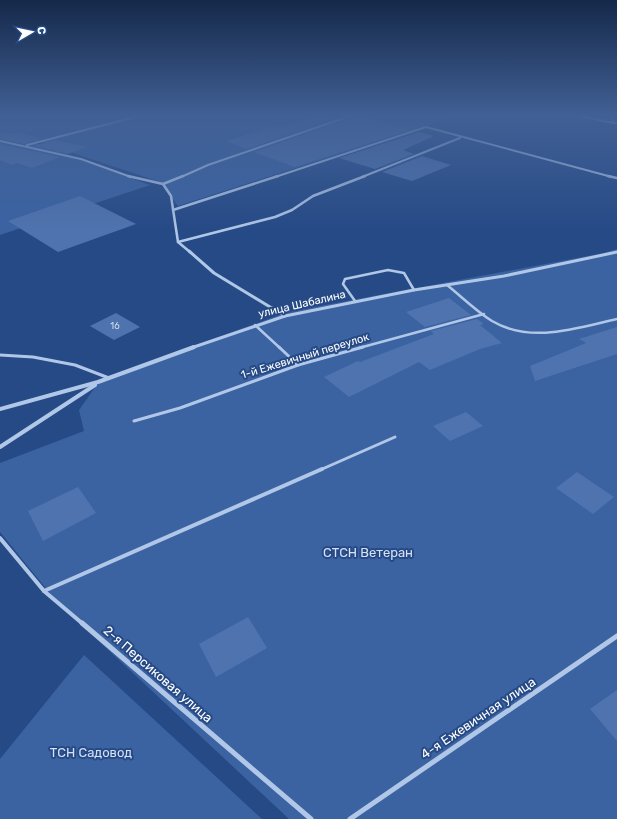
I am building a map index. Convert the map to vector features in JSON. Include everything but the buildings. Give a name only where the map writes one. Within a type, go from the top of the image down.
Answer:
[{"type":"street","points":[[61,154],[94,163],[146,183],[163,184],[208,165],[239,154]]},
{"type":"street","points":[[173,210],[343,154]]},
{"type":"street","points":[[178,242],[275,217],[292,210],[313,196],[420,154]]},
{"type":"street","points":[[524,154],[617,178]]},
{"type":"street","points":[[163,184],[171,196],[178,242],[214,273],[285,316]]},
{"type":"street","name":"улица Шабалина","points":[[0,409],[98,382],[255,325],[285,316],[354,301],[414,290],[447,286],[617,252]]},
{"type":"street","points":[[0,447],[98,382]]},
{"type":"lane","points":[[354,301],[343,284],[345,279],[388,270],[404,273],[414,290]]},
{"type":"lane","points":[[447,286],[500,326],[522,334],[551,332],[617,319]]},
{"type":"lane","name":"1-й Ежевичный переулок","points":[[134,421],[180,408],[298,365],[484,314]]},
{"type":"lane","points":[[255,325],[298,365]]},
{"type":"lane","points":[[0,355],[33,357],[75,365],[110,378]]},
{"type":"lane","points":[[44,591],[395,437]]},
{"type":"lane","name":"2-я Персиковая улица","points":[[0,538],[44,591],[311,819]]},
{"type":"lane","name":"4-я Ежевичная улица","points":[[350,819],[617,636]]},
{"type":"green space","points":[[0,154],[67,154],[150,185],[0,235]]},
{"type":"green space","points":[[77,154],[339,154],[178,206],[160,182]]},
{"type":"green space","name":"СТСН Ветеран","points":[[617,249],[617,819],[289,819],[57,602],[0,532],[0,463],[84,431],[79,410],[101,379],[288,312],[604,253]]},
{"type":"green space","name":"ТСН Садовод","points":[[84,655],[262,819],[0,819],[0,759]]}]
